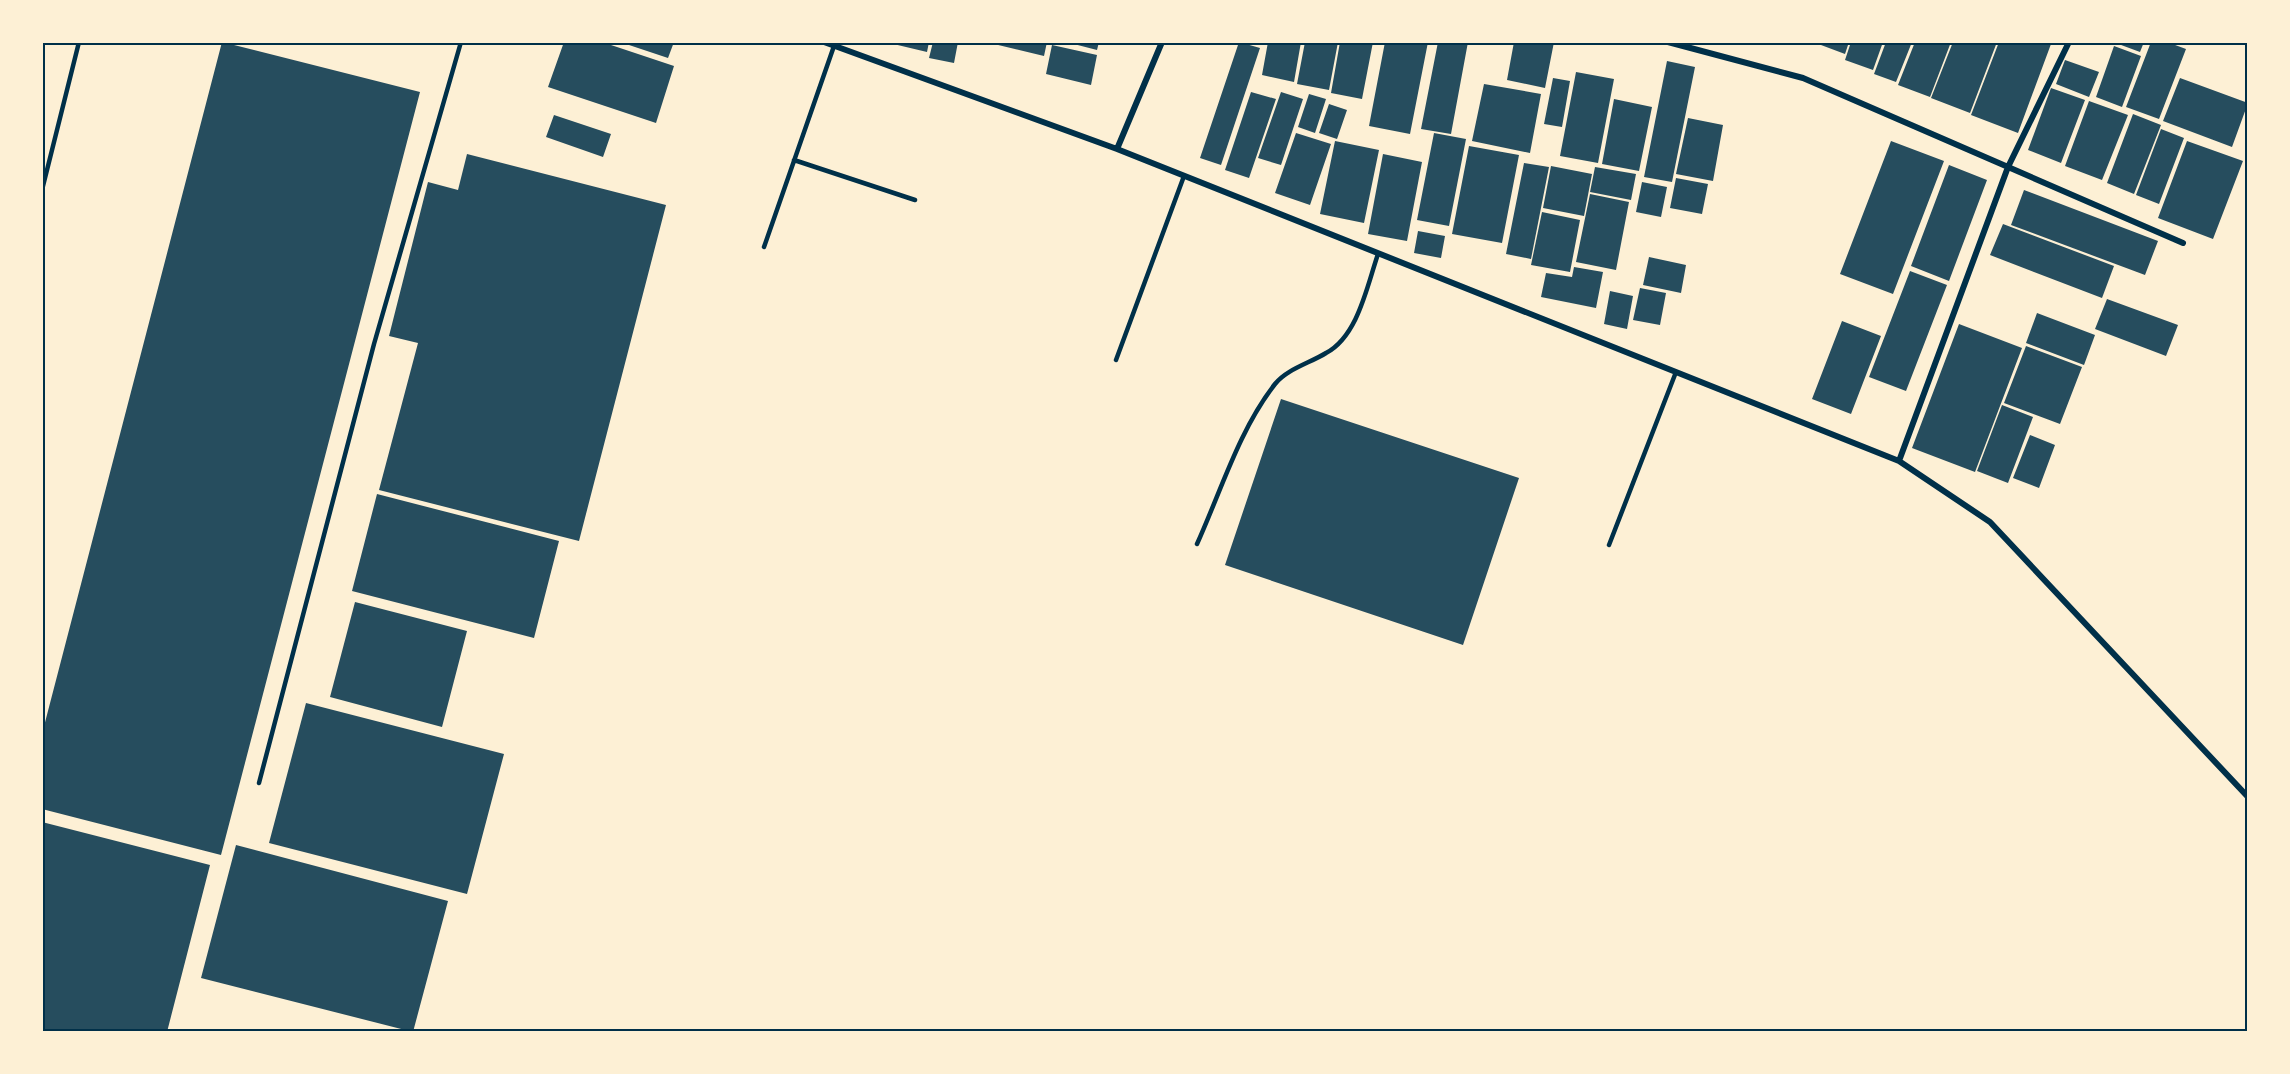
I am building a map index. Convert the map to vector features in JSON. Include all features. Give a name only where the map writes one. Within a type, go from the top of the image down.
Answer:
[{"type":"street","points":[[824,42],[1117,149],[1899,460],[1990,522],[2248,797]]},
{"type":"street","points":[[1117,149],[1162,42]]},
{"type":"street","points":[[1668,42],[1803,78],[2183,243]]},
{"type":"street","points":[[1899,460],[2008,166],[2069,42]]},
{"type":"lane","points":[[42,190],[79,42]]},
{"type":"lane","points":[[260,783],[374,344],[460,42]]},
{"type":"lane","points":[[764,248],[834,46]]},
{"type":"lane","points":[[794,160],[915,200]]},
{"type":"lane","points":[[1116,360],[1184,176]]},
{"type":"lane","points":[[1197,544],[1252,419],[1277,382],[1302,365],[1329,352],[1347,334],[1378,254]]},
{"type":"lane","points":[[1609,545],[1676,372]]},
{"type":"building","points":[[222,42],[420,92],[221,855],[42,809],[42,734]]},
{"type":"building","points":[[564,42],[602,42],[674,66],[656,123],[548,87]]},
{"type":"building","points":[[620,42],[674,42],[668,58]]},
{"type":"building","points":[[885,42],[929,42],[927,52]]},
{"type":"building","points":[[933,42],[958,42],[954,63],[929,58]]},
{"type":"building","points":[[995,42],[1047,42],[1044,56],[994,44]]},
{"type":"building","points":[[1066,42],[1099,42],[1097,50]]},
{"type":"building","points":[[1239,42],[1260,48],[1221,165],[1200,158]]},
{"type":"building","points":[[1268,42],[1301,42],[1294,82],[1262,75]]},
{"type":"building","points":[[1305,42],[1338,42],[1329,90],[1297,84]]},
{"type":"building","points":[[1340,42],[1373,42],[1362,99],[1331,93]]},
{"type":"building","points":[[1385,42],[1428,42],[1410,134],[1369,126]]},
{"type":"building","points":[[1438,42],[1468,42],[1451,134],[1421,129]]},
{"type":"building","points":[[1514,42],[1554,42],[1545,88],[1507,80]]},
{"type":"building","points":[[1813,42],[1849,42],[1845,54]]},
{"type":"building","points":[[1851,42],[1883,42],[1873,70],[1845,60]]},
{"type":"building","points":[[1886,42],[1912,42],[1896,82],[1874,74]]},
{"type":"building","points":[[1915,42],[1951,42],[1930,97],[1898,85]]},
{"type":"building","points":[[1953,42],[1997,42],[1970,113],[1931,98]]},
{"type":"building","points":[[1999,42],[2051,44],[2018,133],[1971,115]]},
{"type":"building","points":[[2113,42],[2144,42],[2140,52]]},
{"type":"building","points":[[2151,42],[2167,42],[2186,49],[2159,119],[2126,107]]},
{"type":"building","points":[[1052,45],[1097,55],[1091,85],[1046,74]]},
{"type":"building","points":[[2114,46],[2141,56],[2122,107],[2096,97]]},
{"type":"building","points":[[2065,60],[2099,72],[2089,97],[2056,84]]},
{"type":"building","points":[[1667,61],[1695,67],[1672,182],[1644,177]]},
{"type":"building","points":[[1576,72],[1614,79],[1598,163],[1560,156]]},
{"type":"building","points":[[1553,78],[1570,81],[1562,127],[1544,124]]},
{"type":"building","points":[[2180,78],[2248,103],[2232,147],[2163,121]]},
{"type":"building","points":[[1484,84],[1541,94],[1530,153],[1472,141]]},
{"type":"building","points":[[2051,88],[2085,100],[2061,163],[2028,150]]},
{"type":"building","points":[[1251,92],[1276,99],[1249,178],[1225,170]]},
{"type":"building","points":[[1281,92],[1303,99],[1281,165],[1258,158]]},
{"type":"building","points":[[1309,94],[1326,99],[1315,133],[1298,127]]},
{"type":"building","points":[[1614,99],[1652,107],[1639,171],[1602,164]]},
{"type":"building","points":[[2089,101],[2128,115],[2102,180],[2065,166]]},
{"type":"building","points":[[1329,104],[1347,110],[1337,139],[1319,133]]},
{"type":"building","points":[[2133,114],[2161,125],[2134,194],[2107,183]]},
{"type":"building","points":[[554,115],[611,134],[603,157],[546,137]]},
{"type":"building","points":[[1688,118],[1723,125],[1713,181],[1676,174]]},
{"type":"building","points":[[2161,129],[2184,138],[2159,204],[2136,195]]},
{"type":"building","points":[[1296,133],[1331,144],[1310,205],[1275,193]]},
{"type":"building","points":[[1434,133],[1466,139],[1449,226],[1417,220]]},
{"type":"building","points":[[1335,141],[1379,150],[1364,223],[1320,214]]},
{"type":"building","points":[[1891,141],[1944,161],[1893,294],[1840,274]]},
{"type":"building","points":[[2187,141],[2243,161],[2213,239],[2158,218]]},
{"type":"building","points":[[1469,146],[1519,155],[1502,243],[1452,234]]},
{"type":"building","points":[[467,154],[666,205],[579,541],[379,490],[418,343],[389,336],[428,182],[458,190]]},
{"type":"building","points":[[1383,154],[1422,162],[1407,241],[1368,234]]},
{"type":"building","points":[[1524,163],[1549,167],[1531,259],[1506,254]]},
{"type":"building","points":[[1949,165],[1987,180],[1949,281],[1911,266]]},
{"type":"building","points":[[1551,166],[1592,174],[1584,216],[1543,208]]},
{"type":"building","points":[[1595,167],[1636,174],[1631,200],[1590,192]]},
{"type":"building","points":[[1676,178],[1708,184],[1702,214],[1670,208]]},
{"type":"building","points":[[1642,182],[1667,187],[1661,217],[1636,212]]},
{"type":"building","points":[[2024,190],[2158,241],[2145,275],[2011,225]]},
{"type":"building","points":[[1590,194],[1629,202],[1616,270],[1576,262]]},
{"type":"building","points":[[1542,212],[1580,220],[1570,272],[1531,265]]},
{"type":"building","points":[[2003,224],[2114,266],[2102,298],[1990,255]]},
{"type":"building","points":[[1418,231],[1445,236],[1441,258],[1414,253]]},
{"type":"building","points":[[1649,257],[1686,265],[1681,293],[1643,285]]},
{"type":"building","points":[[1574,267],[1603,272],[1596,308],[1541,297],[1546,273],[1572,277]]},
{"type":"building","points":[[1910,271],[1947,285],[1906,391],[1869,377]]},
{"type":"building","points":[[1640,288],[1666,293],[1660,325],[1633,320]]},
{"type":"building","points":[[1610,291],[1633,296],[1627,329],[1604,324]]},
{"type":"building","points":[[2107,299],[2178,325],[2166,356],[2095,329]]},
{"type":"building","points":[[2037,313],[2095,335],[2084,365],[2026,343]]},
{"type":"building","points":[[1842,321],[1881,336],[1851,414],[1812,399]]},
{"type":"building","points":[[1959,324],[2022,348],[1975,472],[1912,448]]},
{"type":"building","points":[[2026,346],[2082,367],[2060,424],[2004,403]]},
{"type":"building","points":[[1281,399],[1519,478],[1463,645],[1225,565]]},
{"type":"building","points":[[2002,405],[2033,417],[2008,483],[1977,471]]},
{"type":"building","points":[[2030,435],[2055,445],[2039,488],[2013,478]]},
{"type":"building","points":[[377,494],[559,541],[534,638],[352,591]]},
{"type":"building","points":[[355,602],[467,631],[442,727],[330,697]]},
{"type":"building","points":[[306,703],[504,754],[467,894],[269,843]]},
{"type":"building","points":[[42,822],[210,865],[167,1032],[42,1032]]},
{"type":"building","points":[[236,845],[448,901],[413,1032],[201,978]]}]
